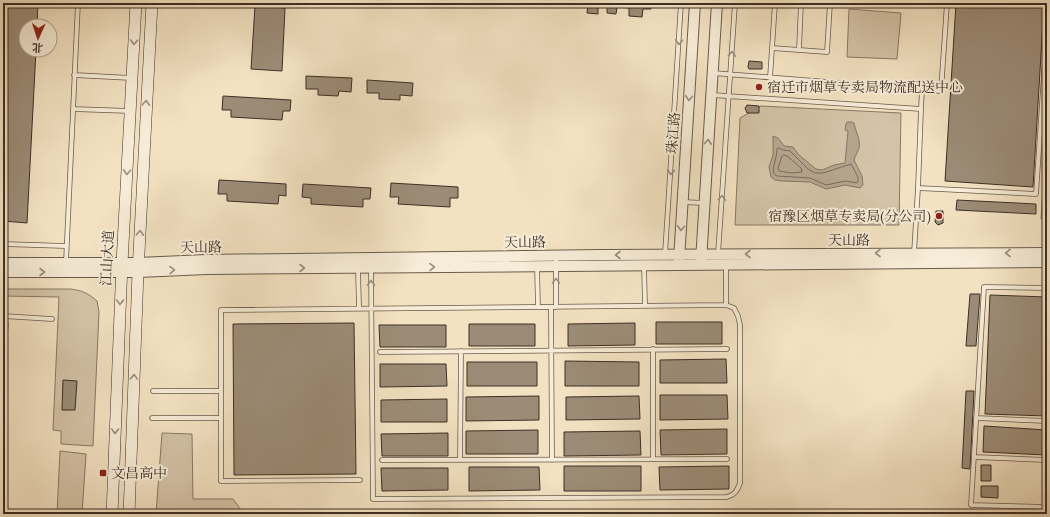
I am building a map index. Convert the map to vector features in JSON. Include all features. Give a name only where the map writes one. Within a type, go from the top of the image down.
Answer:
[{"type":"main road","name":"江山大道","points":[[112,514],[122,267],[136,3]]},
{"type":"main road","points":[[129,514],[138,267],[152,3]]},
{"type":"street","name":"珠江路","points":[[678,265],[695,3]]},
{"type":"street","points":[[701,260],[717,3]]},
{"type":"street","name":"天山路","points":[[3,272],[122,267],[207,269],[358,263],[537,261],[664,260],[678,265],[701,260],[722,259],[914,253],[1047,252]]},
{"type":"street","name":"天山路","points":[[664,260],[679,254],[701,260]]},
{"type":"street","name":"天山路","points":[[722,259],[1047,262]]},
{"type":"street","name":"天山路","points":[[3,263],[66,262],[122,267]]},
{"type":"lane","points":[[66,262],[78,3]]},
{"type":"lane","points":[[664,260],[681,3]]},
{"type":"lane","points":[[726,306],[722,259],[730,74],[735,3]]},
{"type":"lane","points":[[770,78],[775,3]]},
{"type":"lane","points":[[798,50],[801,3]]},
{"type":"lane","points":[[772,48],[827,52],[830,3]]},
{"type":"lane","points":[[713,73],[941,90],[947,3]]},
{"type":"lane","points":[[918,188],[1036,194],[1047,29]]},
{"type":"lane","points":[[74,75],[132,78]]},
{"type":"lane","points":[[914,253],[922,89]]},
{"type":"lane","points":[[711,95],[921,109]]},
{"type":"lane","points":[[73,109],[130,111]]},
{"type":"lane","points":[[682,202],[705,203]]},
{"type":"lane","points":[[3,244],[66,246]]},
{"type":"lane","points":[[644,260],[644,306]]},
{"type":"lane","points":[[537,261],[538,307]]},
{"type":"lane","points":[[552,460],[552,350],[556,261]]},
{"type":"lane","points":[[358,263],[359,308]]},
{"type":"lane","points":[[360,480],[221,481],[221,310],[359,308],[372,308],[538,307],[554,307],[644,306],[726,306],[734,308],[740,325],[740,483],[738,490],[733,495],[718,497],[373,499],[372,308],[371,263]]},
{"type":"lane","points":[[1047,288],[984,287],[971,505],[1047,507],[1047,514]]},
{"type":"lane","points":[[3,316],[52,319]]},
{"type":"lane","points":[[380,352],[727,348]]},
{"type":"lane","points":[[653,349],[653,459]]},
{"type":"lane","points":[[460,460],[461,351]]},
{"type":"lane","points":[[153,391],[221,391]]},
{"type":"lane","points":[[152,418],[221,418]]},
{"type":"lane","points":[[976,418],[1047,421]]},
{"type":"lane","points":[[974,457],[1047,460]]},
{"type":"lane","points":[[382,460],[727,459]]},
{"type":"shaded area","points":[[849,9],[901,13],[897,59],[847,57]]},
{"type":"shaded area","points":[[761,106],[901,113],[899,225],[735,225],[740,118]]},
{"type":"shaded area","points":[[1047,122],[1047,220],[1041,219]]},
{"type":"shaded area","points":[[3,289],[78,290],[91,296],[97,301],[99,312],[93,446],[61,444],[61,431],[53,430],[59,297],[3,296]]},
{"type":"shaded area","points":[[162,433],[192,434],[193,499],[233,499],[244,514],[156,514]]},
{"type":"shaded area","points":[[60,451],[86,454],[82,514],[57,514]]},
{"type":"water","points":[[847,122],[854,123],[859,138],[859,148],[854,160],[862,176],[863,185],[860,188],[845,185],[826,189],[810,182],[781,181],[775,180],[771,177],[769,167],[773,155],[773,136],[778,138],[784,146],[793,147],[799,155],[816,169],[822,170],[834,165],[845,163],[848,131],[845,130]]},
{"type":"building","points":[[3,3],[38,3],[37,18],[18,18],[18,58],[36,58],[27,223],[3,221]]},
{"type":"building","points":[[580,3],[651,3],[651,9],[643,9],[642,17],[629,16],[629,8],[617,7],[616,14],[607,13],[607,7],[598,7],[598,14],[587,13],[588,4]]},
{"type":"building","points":[[956,3],[1044,4],[1033,187],[945,181]]},
{"type":"building","points":[[255,6],[285,8],[282,71],[251,69]]},
{"type":"building","points":[[749,61],[762,62],[762,69],[749,69]]},
{"type":"building","points":[[306,76],[352,78],[351,92],[339,91],[338,96],[318,95],[318,89],[306,89]]},
{"type":"building","points":[[367,80],[413,83],[412,96],[400,95],[400,100],[379,99],[379,93],[367,93]]},
{"type":"building","points":[[223,96],[291,100],[290,111],[283,111],[282,120],[231,117],[231,110],[222,110]]},
{"type":"building","points":[[747,105],[759,106],[759,113],[747,113],[745,108]]},
{"type":"building","points":[[219,180],[286,184],[286,196],[279,195],[278,204],[227,201],[227,194],[218,194]]},
{"type":"building","points":[[391,183],[458,187],[458,198],[450,198],[450,207],[398,204],[399,197],[390,197]]},
{"type":"building","points":[[303,184],[371,188],[370,199],[363,199],[363,207],[311,204],[311,198],[302,197]]},
{"type":"building","points":[[957,200],[1036,204],[1036,214],[956,210]]},
{"type":"building","points":[[936,211],[943,211],[943,223],[938,225],[935,222]]},
{"type":"building","points":[[970,294],[980,294],[976,346],[966,346]]},
{"type":"building","points":[[990,295],[1047,297],[1047,416],[985,414]]},
{"type":"building","points":[[3,322],[8,323],[3,413]]},
{"type":"building","points":[[656,322],[722,322],[722,344],[656,344]]},
{"type":"building","points":[[354,323],[356,474],[234,475],[233,324]]},
{"type":"building","points":[[635,323],[635,345],[568,346],[568,324]]},
{"type":"building","points":[[469,324],[535,324],[535,346],[469,346]]},
{"type":"building","points":[[379,325],[446,325],[446,347],[380,347]]},
{"type":"building","points":[[726,359],[727,383],[660,383],[660,360]]},
{"type":"building","points":[[565,361],[639,362],[639,386],[565,386]]},
{"type":"building","points":[[467,362],[537,362],[537,386],[467,386]]},
{"type":"building","points":[[380,364],[446,364],[447,386],[380,387]]},
{"type":"building","points":[[63,380],[77,381],[75,410],[62,410]]},
{"type":"building","points":[[966,391],[974,391],[970,469],[962,468]]},
{"type":"building","points":[[660,395],[727,395],[728,419],[660,420]]},
{"type":"building","points":[[539,396],[539,420],[466,421],[466,397]]},
{"type":"building","points":[[639,396],[640,419],[566,420],[566,397]]},
{"type":"building","points":[[447,399],[447,422],[381,422],[381,400]]},
{"type":"building","points":[[984,426],[1047,430],[1047,455],[983,452]]},
{"type":"building","points":[[727,429],[727,454],[661,455],[660,430]]},
{"type":"building","points":[[538,430],[538,454],[466,454],[466,431]]},
{"type":"building","points":[[640,431],[641,455],[564,456],[564,432]]},
{"type":"building","points":[[448,433],[448,456],[382,456],[381,434]]},
{"type":"building","points":[[981,465],[991,465],[991,481],[981,481]]},
{"type":"building","points":[[564,466],[641,466],[641,491],[564,491]]},
{"type":"building","points":[[729,466],[729,489],[660,490],[659,467]]},
{"type":"building","points":[[469,467],[539,467],[540,490],[469,491]]},
{"type":"building","points":[[381,468],[448,468],[448,490],[382,491]]},
{"type":"building","points":[[981,486],[998,486],[998,498],[981,497]]},
{"type":"building","points":[[970,510],[1044,511],[1044,514],[970,514]]},
{"type":"place","name":"宿迁市烟草专卖局物流配送中心","points":[[759,87]]},
{"type":"place","name":"宿豫区烟草专卖局(分公司)","points":[[939,216]]},
{"type":"place","name":"文昌高中","points":[[103,473]]}]
